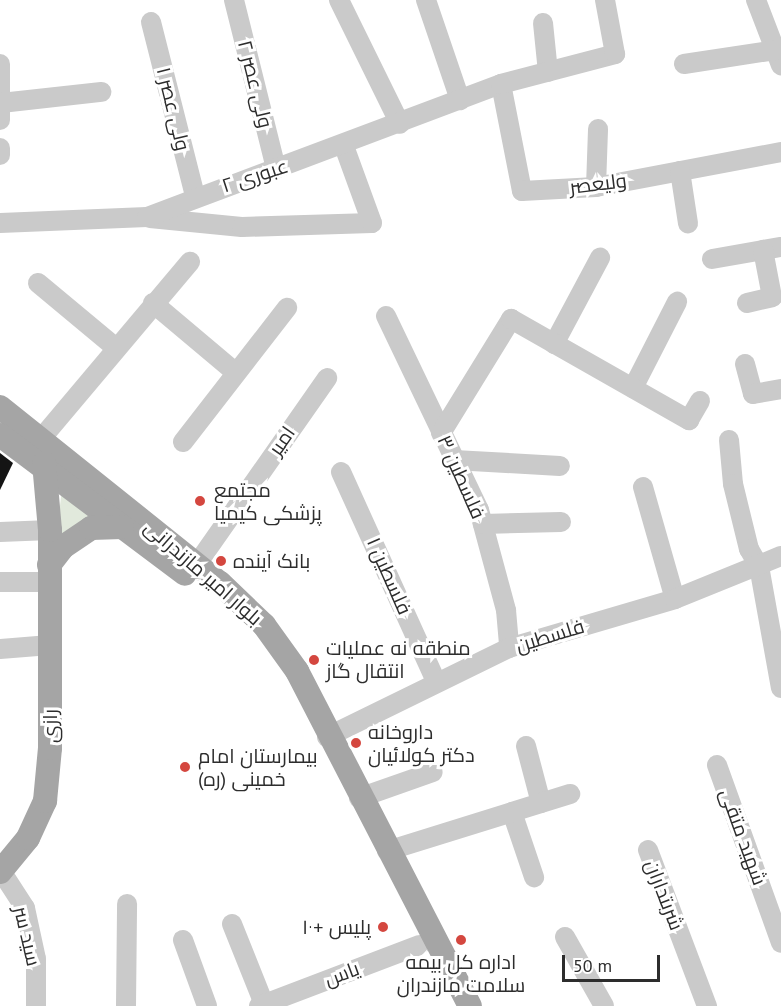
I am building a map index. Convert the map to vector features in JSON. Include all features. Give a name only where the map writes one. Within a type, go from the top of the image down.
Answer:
[{"type":"main road","name":"بلوار امیر مازندرانی","points":[[0,407],[197,564],[264,625],[297,671],[327,737],[470,1006]]},
{"type":"main road","name":"بلوار امیر مازندرانی","points":[[0,435],[211,594],[253,634],[318,742],[451,1006]]},
{"type":"main road","name":"رازی","points":[[1,871],[28,838],[45,801],[50,645],[50,530],[40,440]]},
{"type":"main road","points":[[49,573],[63,547],[91,528],[122,527]]},
{"type":"street","name":"ولی عصر ۲","points":[[234,0],[276,169]]},
{"type":"street","points":[[339,0],[400,124]]},
{"type":"street","points":[[426,0],[460,100]]},
{"type":"street","name":"عبوری ۲","points":[[0,223],[147,217],[195,196],[344,146],[501,84],[615,54],[606,0]]},
{"type":"street","points":[[684,64],[778,57],[756,0]]},
{"type":"street","name":"ولی عصر ۱","points":[[151,22],[195,196]]},
{"type":"street","points":[[543,23],[548,72]]},
{"type":"street","points":[[0,64],[0,120]]},
{"type":"street","name":"ولیعصر","points":[[501,84],[522,191],[596,187],[781,152]]},
{"type":"street","points":[[1,103],[101,92]]},
{"type":"street","points":[[596,187],[598,129]]},
{"type":"street","points":[[147,217],[242,227],[372,223],[344,146]]},
{"type":"street","points":[[0,148],[0,155]]},
{"type":"street","points":[[680,171],[688,223]]},
{"type":"street","points":[[712,259],[772,248],[772,297],[747,303]]},
{"type":"street","points":[[555,344],[600,258]]},
{"type":"street","points":[[40,440],[153,303],[190,262]]},
{"type":"street","points":[[38,283],[116,348]]},
{"type":"street","points":[[633,388],[677,302]]},
{"type":"street","points":[[153,303],[234,372]]},
{"type":"street","points":[[183,442],[234,372],[287,308]]},
{"type":"street","name":"فلسطین ۳","points":[[386,316],[483,524],[506,610],[509,648]]},
{"type":"street","points":[[441,433],[511,319],[689,420],[700,401]]},
{"type":"street","points":[[745,364],[753,394],[781,389]]},
{"type":"street","name":"امیر","points":[[197,564],[327,378]]},
{"type":"street","points":[[729,440],[733,484],[750,549],[759,566],[781,688]]},
{"type":"street","points":[[454,460],[560,465]]},
{"type":"street","name":"فلسطین ۱","points":[[341,472],[436,681]]},
{"type":"street","points":[[643,487],[675,599]]},
{"type":"street","points":[[483,524],[561,522]]},
{"type":"street","points":[[0,532],[50,530]]},
{"type":"street","name":"فلسطین","points":[[327,737],[436,681],[509,648],[675,599],[781,556]]},
{"type":"street","points":[[0,582],[49,573]]},
{"type":"street","points":[[0,650],[50,645]]},
{"type":"street","points":[[526,746],[541,803]]},
{"type":"street","name":"شهید متقی","points":[[717,765],[781,943]]},
{"type":"street","points":[[360,798],[433,772]]},
{"type":"street","points":[[387,851],[570,794]]},
{"type":"street","points":[[513,812],[534,877]]},
{"type":"street","name":"شربتداران","points":[[648,850],[707,1006]]},
{"type":"street","name":"سید سر","points":[[1,871],[25,908],[36,959],[36,1006]]},
{"type":"street","points":[[126,1006],[127,904]]},
{"type":"street","points":[[232,924],[261,1005]]},
{"type":"street","points":[[565,937],[604,1006]]},
{"type":"street","points":[[183,940],[207,1006]]},
{"type":"street","name":"یاس","points":[[261,1005],[420,945]]},
{"type":"shaded area","points":[[62,488],[104,520],[55,550]]},
{"type":"building","points":[[0,453],[13,463],[0,490]]},
{"type":"place","name":"مجتمع پزشکی کیمیا","points":[[200,501]]},
{"type":"place","name":"بانک آینده","points":[[221,561]]},
{"type":"place","name":"منطقه نه عملیات انتقال گاز","points":[[314,660]]},
{"type":"place","name":"داروخانه دکتر کولائیان","points":[[356,743]]},
{"type":"place","name":"بیمارستان امام خمینی (ره)","points":[[185,767]]},
{"type":"place","name":"پلیس +١٠","points":[[383,927]]},
{"type":"place","name":"اداره کل بیمه سلامت مازندران","points":[[461,940]]}]
